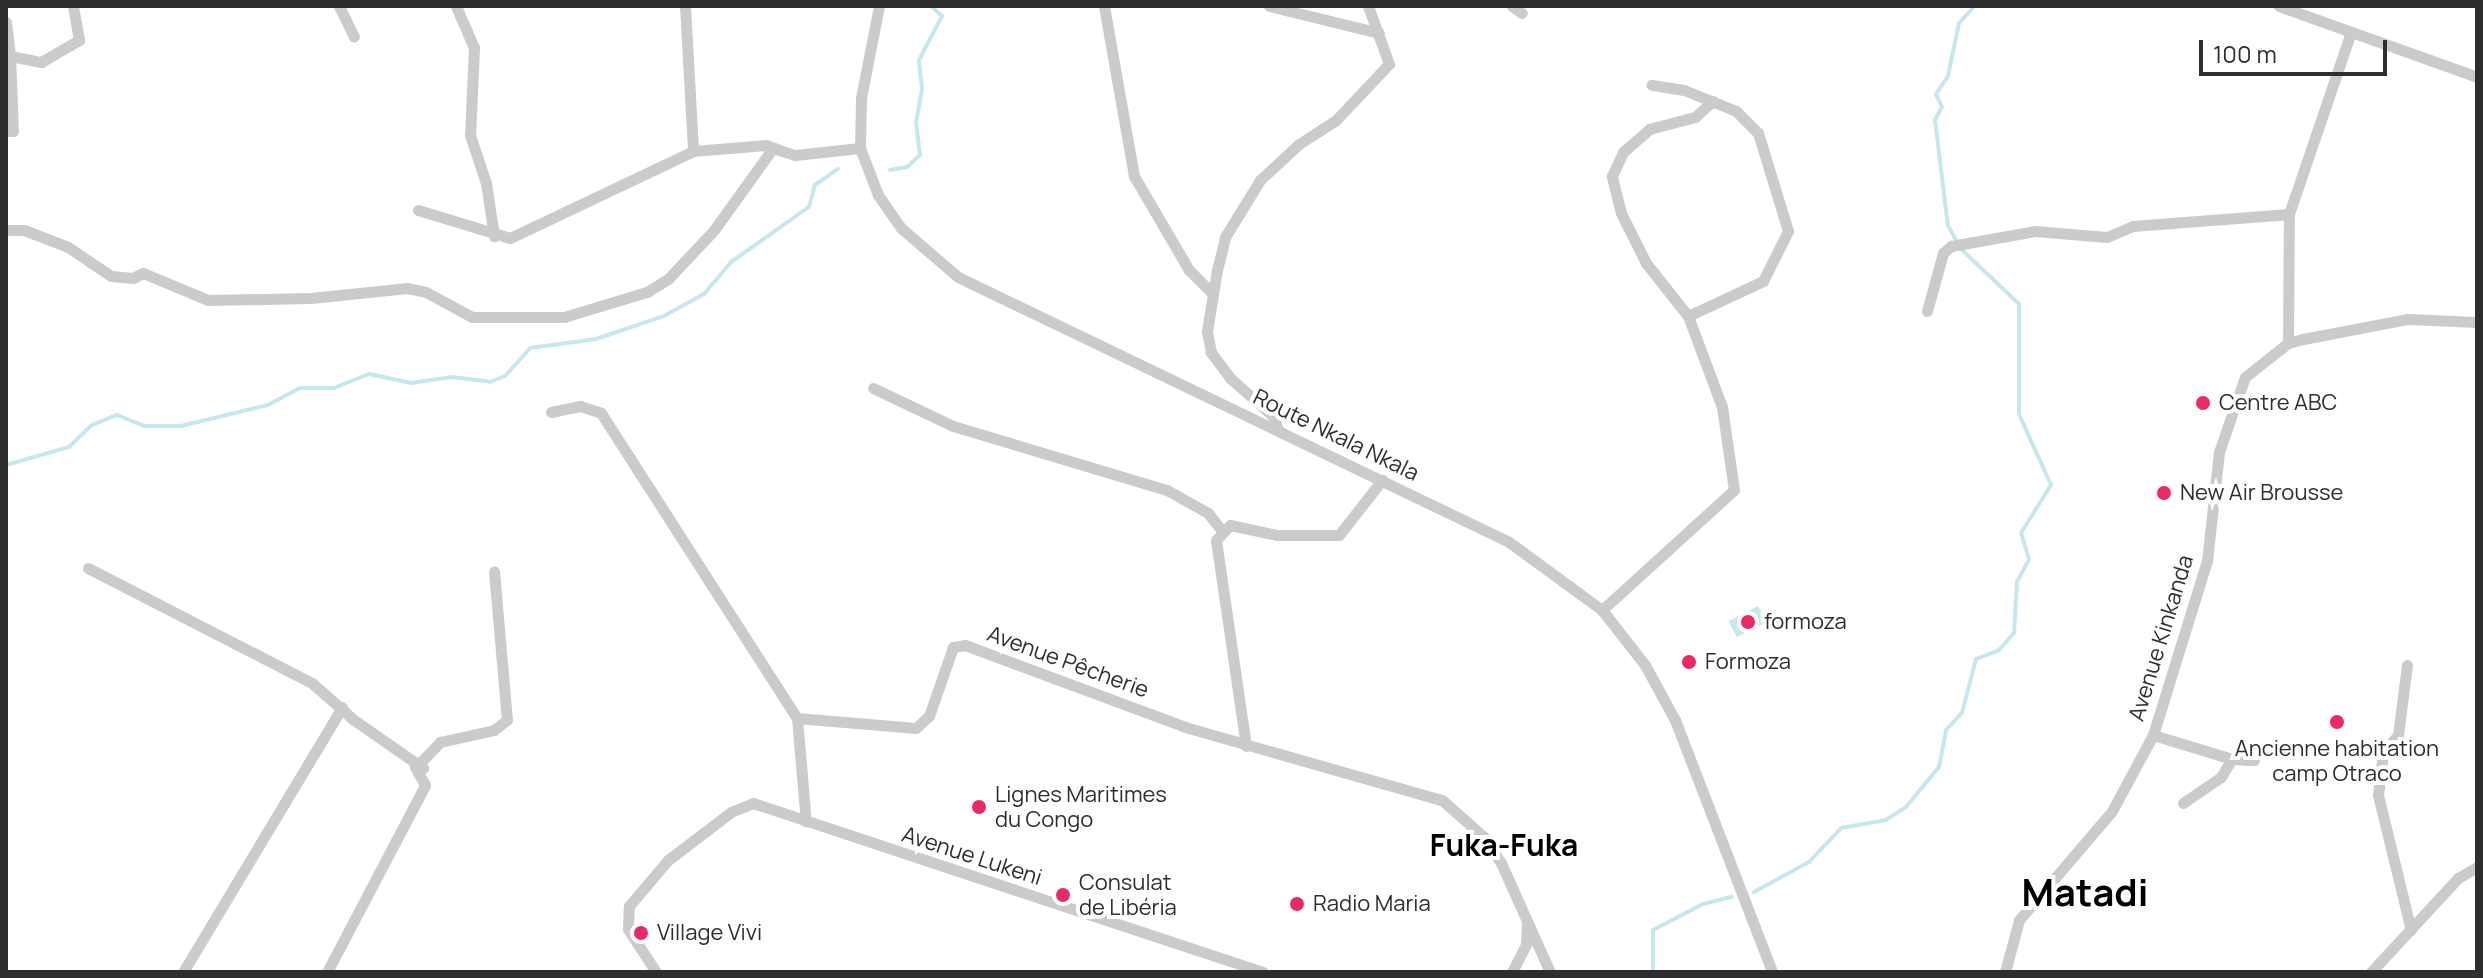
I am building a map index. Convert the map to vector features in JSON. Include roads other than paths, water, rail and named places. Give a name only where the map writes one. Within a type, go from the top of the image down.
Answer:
[{"type":"street","points":[[10,56],[41,62],[70,50],[79,40],[73,6]]},
{"type":"street","points":[[339,6],[354,37]]},
{"type":"street","points":[[456,6],[474,48],[470,135],[486,183],[494,236]]},
{"type":"street","points":[[685,6],[693,151]]},
{"type":"street","name":"Route Nkala Nkala","points":[[879,6],[861,98],[860,148],[878,195],[901,228],[958,277],[1509,542],[1602,610],[1645,665],[1675,720],[1772,972]]},
{"type":"street","points":[[1104,6],[1134,176],[1189,270],[1213,294]]},
{"type":"street","points":[[1269,6],[1379,33]]},
{"type":"street","points":[[1278,429],[1272,415],[1231,379],[1211,352],[1207,331],[1225,237],[1260,180],[1381,77],[1389,64],[1368,6]]},
{"type":"street","points":[[2279,6],[2477,77]]},
{"type":"street","points":[[6,22],[13,131],[6,131]]},
{"type":"street","points":[[2288,343],[2289,214],[2351,32]]},
{"type":"street","points":[[1651,85],[1713,101],[1736,111],[1758,133],[1788,231],[1763,281],[1688,316]]},
{"type":"street","points":[[1602,610],[1734,490],[1722,407],[1688,316],[1646,263],[1621,213],[1612,176],[1623,152],[1649,129],[1695,117],[1713,101]]},
{"type":"street","points":[[418,210],[494,236],[525,234],[693,151],[766,145],[795,155]]},
{"type":"street","points":[[6,230],[24,230],[68,247],[111,276],[133,278],[143,273],[208,300],[355,295],[407,288],[426,292],[472,317],[564,317],[647,292],[668,279],[714,230],[773,148],[795,155],[860,148]]},
{"type":"street","points":[[1927,311],[1943,253],[1951,246],[2035,231],[2107,237],[2133,226],[2289,214]]},
{"type":"street","name":"Avenue Kinkanda","points":[[2005,972],[2019,920],[2112,811],[2153,735],[2207,561],[2219,452],[2230,408],[2245,377],[2288,343],[2408,319],[2477,322]]},
{"type":"street","points":[[873,388],[953,426],[1167,490],[1208,513],[1222,531]]},
{"type":"street","points":[[551,412],[580,406],[601,413],[797,718],[806,822]]},
{"type":"street","points":[[1246,746],[1216,540],[1230,525],[1277,535],[1339,535],[1355,521],[1382,480]]},
{"type":"street","points":[[88,568],[312,683],[417,766],[425,785],[327,972]]},
{"type":"street","points":[[417,766],[440,742],[494,730],[507,720],[494,572]]},
{"type":"street","name":"Avenue Pêcherie","points":[[797,718],[916,728],[929,716],[953,647],[965,645],[1246,746],[1442,800],[1484,837],[1527,917],[1550,972]]},
{"type":"street","points":[[2407,665],[2398,735],[2383,753],[2378,795],[2411,930]]},
{"type":"street","points":[[183,972],[342,707]]},
{"type":"street","points":[[2153,735],[2232,759],[2254,760]]},
{"type":"street","points":[[2183,803],[2221,777],[2232,759]]},
{"type":"street","name":"Avenue Lukeni","points":[[656,972],[635,945],[627,917],[629,906],[668,860],[731,812],[753,803],[1263,972]]},
{"type":"street","points":[[2371,972],[2458,878],[2477,867]]},
{"type":"street","points":[[1512,972],[1526,944],[1527,917]]},
{"type":"water","name":"formoza","points":[[1758,606],[1766,622],[1737,637],[1729,621]]},
{"type":"waterway","points":[[890,170],[907,167],[920,155],[916,123],[922,89],[919,60],[942,16],[931,6]]},
{"type":"waterway","points":[[1754,892],[1809,862],[1841,828],[1886,820],[1906,807],[1939,767],[1946,730],[1962,713],[1976,659],[1999,650],[2014,633],[2017,582],[2029,559],[2021,533],[2051,485],[2019,414],[2019,304],[1961,249],[1948,226],[1935,120],[1942,107],[1936,94],[1948,76],[1959,23],[1975,6]]},
{"type":"waterway","points":[[6,465],[69,447],[92,425],[117,415],[144,426],[181,426],[268,405],[300,388],[334,388],[369,374],[411,383],[452,377],[490,382],[505,376],[530,348],[596,339],[664,316],[704,294],[731,262],[809,207],[815,185],[838,169]]},
{"type":"waterway","points":[[1653,972],[1653,930],[1703,904],[1732,897]]},
{"type":"place","name":"Centre ABC","points":[[2203,403]]},
{"type":"place","name":"New Air Brousse","points":[[2164,493]]},
{"type":"place","name":"formoza","points":[[1748,622]]},
{"type":"place","name":"Formoza","points":[[1689,662]]},
{"type":"place","name":"Ancienne habitation camp Otraco","points":[[2337,722]]},
{"type":"place","name":"Lignes Maritimes du Congo","points":[[979,807]]},
{"type":"place","name":"Consulat de Libéria","points":[[1063,895]]},
{"type":"place","name":"Radio Maria","points":[[1297,904]]},
{"type":"place","name":"Village Vivi","points":[[641,933]]},
{"type":"district","name":"Fuka-Fuka","points":[[1504,845]]},
{"type":"district","name":"Matadi","points":[[2085,892]]}]
